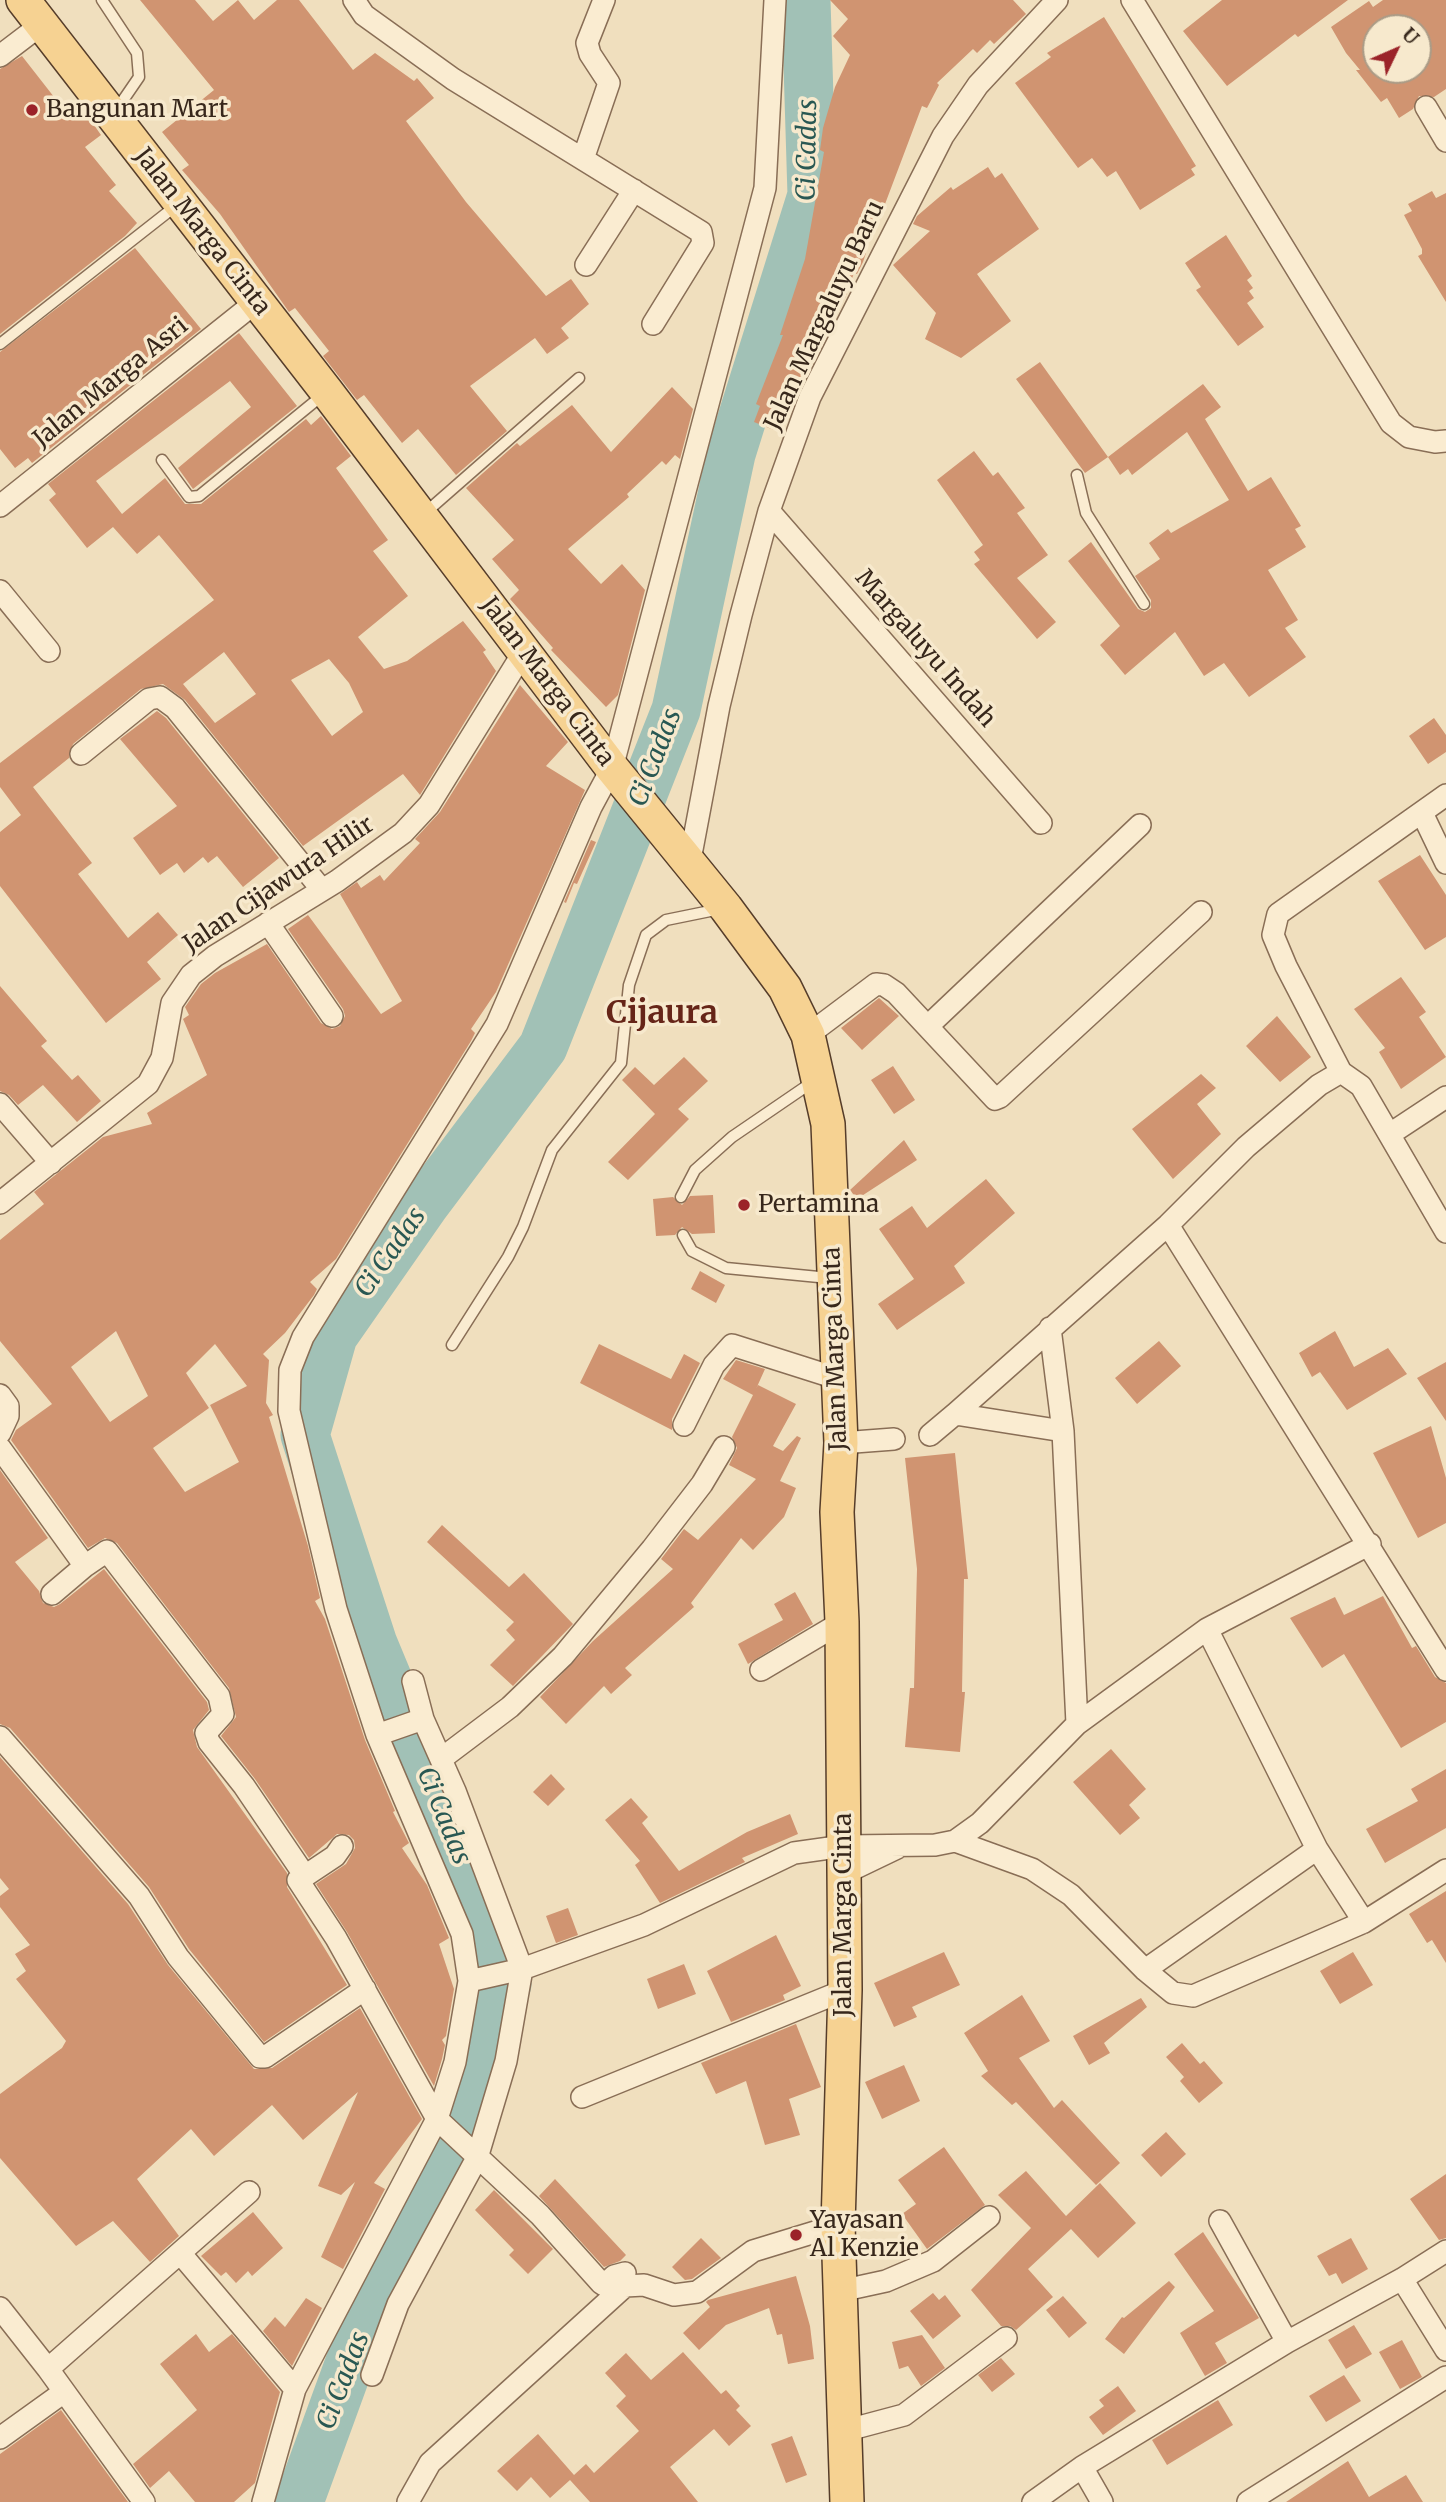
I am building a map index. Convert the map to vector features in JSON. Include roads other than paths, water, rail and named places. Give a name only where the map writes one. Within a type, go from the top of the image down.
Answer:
[{"type":"main road","name":"Jalan Marga Cinta","points":[[33,12],[327,392],[523,653],[726,908],[785,988],[808,1035],[828,1124],[836,1378],[841,1443],[837,1511],[842,1622],[845,1990],[838,2225],[847,2502]]},
{"type":"street","points":[[354,0],[365,15],[453,79],[704,236],[653,324]]},
{"type":"street","points":[[583,159],[609,83],[590,54],[587,43],[604,0]]},
{"type":"street","points":[[263,2502],[295,2389],[442,2124],[475,1980],[462,1934],[336,1609],[289,1411],[290,1370],[303,1337],[497,1024],[591,807],[612,768],[765,188],[775,0]]},
{"type":"street","name":"Jalan Margaluyu Baru","points":[[681,850],[769,511],[943,136],[978,85],[1057,0]]},
{"type":"street","points":[[1132,0],[1391,423],[1409,437],[1446,441]]},
{"type":"street","points":[[0,57],[33,12]]},
{"type":"street","points":[[1426,107],[1446,141]]},
{"type":"street","points":[[586,265],[634,190]]},
{"type":"street","name":"Jalan Marga Asri","points":[[0,506],[256,302]]},
{"type":"street","name":"Margaluyu Indah","points":[[769,511],[1041,823]]},
{"type":"street","points":[[0,591],[49,651]]},
{"type":"street","name":"Jalan Cijawura Hilir","points":[[0,1203],[148,1084],[162,1058],[172,1003],[191,975],[215,956],[323,890],[382,850],[429,805],[523,653]]},
{"type":"street","points":[[81,754],[149,699],[160,697],[175,708],[323,890]]},
{"type":"street","points":[[1446,795],[1278,915],[1273,935],[1286,966],[1341,1072],[1361,1086],[1446,1231]]},
{"type":"street","points":[[1422,813],[1446,863]]},
{"type":"street","points":[[928,1026],[1140,825]]},
{"type":"street","points":[[808,1035],[876,984],[884,985],[896,993],[988,1095],[995,1099],[1201,912]]},
{"type":"street","points":[[268,923],[332,1016]]},
{"type":"street","points":[[930,1435],[1168,1225],[1246,1147],[1319,1085],[1341,1072]]},
{"type":"street","points":[[1391,1134],[1446,1097]]},
{"type":"street","points":[[0,1104],[51,1163]]},
{"type":"street","points":[[1168,1225],[1446,1669]]},
{"type":"street","points":[[1050,1328],[1063,1431],[1077,1724]]},
{"type":"street","points":[[684,1425],[714,1365],[732,1345],[836,1378]]},
{"type":"street","points":[[0,1395],[8,1406],[8,1416],[0,1433]]},
{"type":"street","points":[[955,1414],[1063,1431]]},
{"type":"street","points":[[841,1443],[894,1438]]},
{"type":"street","points":[[441,1759],[510,1707],[564,1656],[702,1484],[724,1447]]},
{"type":"street","points":[[0,1448],[85,1566]]},
{"type":"street","points":[[475,1980],[517,1971],[643,1925],[794,1853],[844,1859],[906,1845],[935,1845],[955,1841],[979,1823],[1077,1724],[1206,1629],[1370,1545]]},
{"type":"street","points":[[52,1594],[107,1551],[219,1696],[223,1714],[206,1733],[209,1742],[244,1786],[306,1876]]},
{"type":"street","points":[[761,1670],[842,1622]]},
{"type":"street","points":[[1206,1629],[1317,1849],[1364,1922]]},
{"type":"street","points":[[372,2375],[398,2304],[475,2157],[506,2061],[517,1971],[441,1759],[421,1720],[413,1681]]},
{"type":"street","points":[[382,1733],[421,1720]]},
{"type":"street","points":[[0,1737],[139,1896],[178,1957],[260,2057],[265,2057],[365,1989]]},
{"type":"street","points":[[955,1841],[1032,1869],[1071,1895],[1145,1970],[1173,1993],[1193,1996],[1364,1922],[1446,1870]]},
{"type":"street","points":[[342,1846],[335,1856],[299,1880],[442,2124],[540,2215],[601,2283],[604,2285],[614,2276],[625,2273]]},
{"type":"street","points":[[1145,1970],[1317,1849]]},
{"type":"street","points":[[582,2097],[845,1990]]},
{"type":"street","points":[[48,2369],[249,2192]]},
{"type":"street","points":[[840,2291],[886,2281],[933,2261],[989,2217]]},
{"type":"street","points":[[1220,2221],[1287,2342]]},
{"type":"street","points":[[408,2502],[430,2463],[625,2286],[644,2285],[674,2295],[697,2292],[753,2251],[838,2225]]},
{"type":"street","points":[[1032,2502],[1082,2467],[1287,2342],[1402,2279],[1446,2251]]},
{"type":"street","points":[[181,2253],[295,2389]]},
{"type":"street","points":[[1402,2279],[1446,2350]]},
{"type":"street","points":[[0,2308],[48,2369],[144,2502]]},
{"type":"street","points":[[844,2431],[904,2415],[1006,2338]]},
{"type":"street","points":[[1248,2502],[1446,2377]]},
{"type":"street","points":[[0,2438],[64,2392]]},
{"type":"street","points":[[1082,2467],[1102,2502]]},
{"type":"lane","points":[[102,0],[137,53],[139,77],[133,90],[112,116]]},
{"type":"lane","points":[[0,344],[179,203]]},
{"type":"lane","points":[[421,517],[579,377]]},
{"type":"lane","points":[[162,460],[189,497],[199,496],[327,392]]},
{"type":"lane","points":[[1077,475],[1086,513],[1144,604]]},
{"type":"lane","points":[[452,1345],[508,1257],[523,1227],[552,1150],[621,1063],[629,985],[646,935],[666,920],[726,908]]},
{"type":"lane","points":[[681,1197],[695,1171],[732,1136],[819,1078]]},
{"type":"lane","points":[[683,1235],[692,1251],[726,1268],[832,1278]]},
{"type":"waterway","name":"Ci Cadas","points":[[299,2502],[361,2332],[446,2151],[507,1984],[458,1849],[373,1644],[305,1435],[333,1336],[425,1204],[543,1047],[676,710],[731,454],[812,195],[806,0]]},
{"type":"place","name":"Bangunan Mart","points":[[32,110]]},
{"type":"place","name":"Pertamina","points":[[744,1205]]},
{"type":"place","name":"Yayasan Al Kenzie","points":[[796,2235]]},
{"type":"district","name":"Cijaura","points":[[662,1014]]}]
